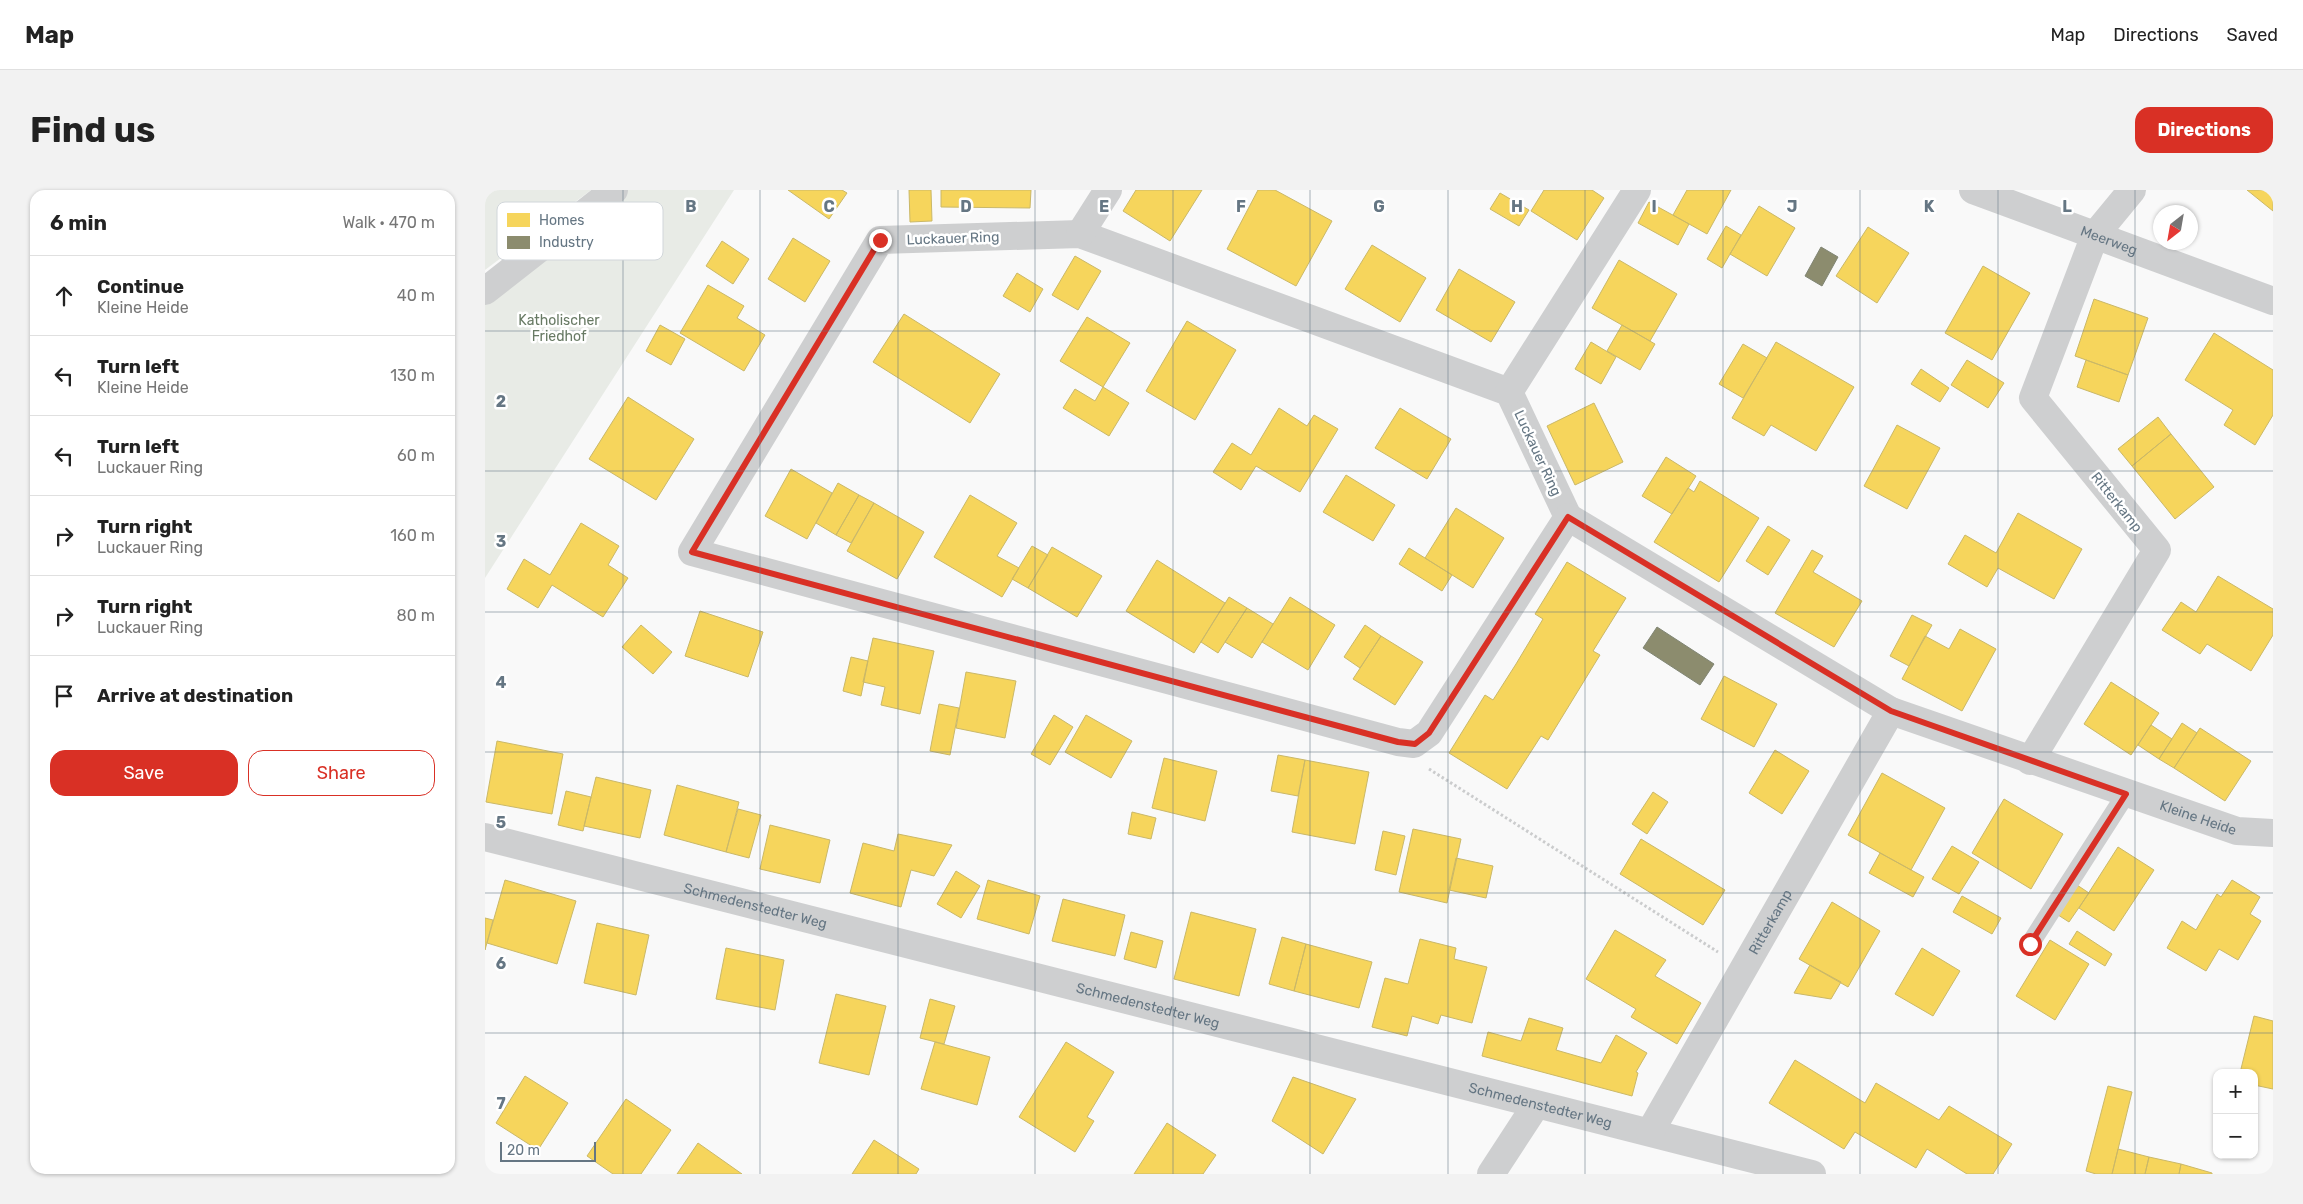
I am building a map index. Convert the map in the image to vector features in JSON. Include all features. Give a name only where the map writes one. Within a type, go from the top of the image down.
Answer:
[{"type":"street","points":[[599,202],[614,190]]},
{"type":"street","points":[[1080,234],[1108,190]]},
{"type":"street","points":[[1509,392],[1637,190]]},
{"type":"street","name":"Meerweg","points":[[1973,190],[2273,300]]},
{"type":"street","points":[[2095,236],[2131,190]]},
{"type":"street","name":"Luckauer Ring","points":[[1415,744],[1398,742],[692,552],[880,240],[1080,234],[1509,392],[1568,517]]},
{"type":"street","name":"Ritterkamp","points":[[2030,761],[2157,550],[2033,398],[2095,236]]},
{"type":"street","points":[[485,291],[525,260]]},
{"type":"street","points":[[1415,744],[1429,733],[1568,517]]},
{"type":"street","name":"Kleine Heide","points":[[1568,517],[1891,711],[2030,761],[2237,831],[2273,833]]},
{"type":"street","name":"Ritterkamp","points":[[1650,1132],[1891,711]]},
{"type":"street","name":"Schmedenstedter Weg","points":[[485,837],[1811,1174]]},
{"type":"street","points":[[1491,1174],[1536,1105]]},
{"type":"lane","points":[[2030,944],[2126,794]]},
{"type":"path","points":[[1415,744],[1427,768],[1743,968]]},
{"type":"green space","points":[[485,190],[591,190],[575,202],[497,202],[498,260],[485,270]]},
{"type":"green space","name":"Katholischer Friedhof","points":[[620,190],[734,190],[485,578],[485,294],[529,260],[663,260],[663,202],[604,202]]},
{"type":"building: Homes","points":[[788,190],[842,190],[847,193],[829,219]]},
{"type":"building: Homes","points":[[909,190],[931,190],[932,221],[910,222]]},
{"type":"building: Homes","points":[[941,190],[1031,190],[1030,208],[941,207]]},
{"type":"building: Homes","points":[[1136,190],[1202,190],[1170,241],[1123,211]]},
{"type":"building: Homes","points":[[1258,190],[1275,190],[1332,221],[1296,286],[1227,249]]},
{"type":"building: Homes","points":[[1544,190],[1592,190],[1604,198],[1577,240],[1531,211]]},
{"type":"building: Homes","points":[[1687,190],[1731,190],[1707,234],[1673,215]]},
{"type":"building: Homes","points":[[2247,190],[2273,190],[2273,211]]},
{"type":"building: Homes","points":[[1500,193],[1529,210],[1519,226],[1490,209]]},
{"type":"building: Homes","points":[[1649,202],[1689,224],[1678,245],[1638,223]]},
{"type":"building: Homes","points":[[1759,206],[1795,228],[1767,276],[1730,254]]},
{"type":"building: Homes","points":[[1726,226],[1741,235],[1722,268],[1707,259]]},
{"type":"building: Homes","points":[[1868,227],[1909,253],[1877,303],[1836,276]]},
{"type":"building: Homes","points":[[793,238],[830,261],[805,302],[768,279]]},
{"type":"building: Homes","points":[[722,241],[749,259],[733,284],[706,266]]},
{"type":"building: Homes","points":[[1372,245],[1426,278],[1400,322],[1345,289]]},
{"type":"building: Homes","points":[[1075,256],[1101,271],[1078,310],[1052,295]]},
{"type":"building: Homes","points":[[1619,260],[1677,294],[1650,341],[1592,308]]},
{"type":"building: Homes","points":[[1983,266],[2030,293],[1992,360],[1945,333]]},
{"type":"building: Homes","points":[[1459,269],[1515,302],[1491,342],[1436,310]]},
{"type":"building: Homes","points":[[1017,273],[1043,289],[1030,312],[1003,296]]},
{"type":"building: Homes","points":[[708,285],[744,306],[737,318],[765,335],[744,371],[680,333]]},
{"type":"building: Homes","points":[[2094,299],[2148,318],[2128,375],[2075,356]]},
{"type":"building: Homes","points":[[904,314],[1000,374],[970,423],[873,362]]},
{"type":"building: Homes","points":[[1087,317],[1130,343],[1103,387],[1060,361]]},
{"type":"building: Homes","points":[[1187,321],[1236,350],[1195,420],[1146,391]]},
{"type":"building: Homes","points":[[660,325],[685,339],[671,365],[646,351]]},
{"type":"building: Homes","points":[[1622,325],[1655,344],[1640,370],[1607,351]]},
{"type":"building: Homes","points":[[2214,333],[2273,370],[2273,415],[2255,445],[2224,425],[2233,410],[2185,380]]},
{"type":"building: Homes","points":[[1591,342],[1616,357],[1601,384],[1575,369]]},
{"type":"building: Homes","points":[[1776,342],[1854,387],[1816,451],[1771,425],[1764,436],[1732,418]]},
{"type":"building: Homes","points":[[1743,344],[1767,358],[1743,398],[1719,384]]},
{"type":"building: Homes","points":[[1967,360],[2004,383],[1988,408],[1951,385]]},
{"type":"building: Homes","points":[[2086,360],[2128,375],[2119,402],[2077,387]]},
{"type":"building: Homes","points":[[1921,369],[1949,388],[1940,402],[1911,384]]},
{"type":"building: Homes","points":[[1103,387],[1129,403],[1109,436],[1063,408],[1075,389],[1095,401]]},
{"type":"building: Homes","points":[[628,397],[694,439],[656,500],[589,459]]},
{"type":"building: Homes","points":[[1594,403],[1623,462],[1575,485],[1547,426]]},
{"type":"building: Homes","points":[[1279,408],[1307,426],[1314,415],[1338,429],[1300,492],[1256,466],[1241,490],[1213,472],[1232,443],[1251,455]]},
{"type":"building: Homes","points":[[1400,408],[1451,439],[1427,479],[1375,448]]},
{"type":"building: Homes","points":[[2158,417],[2171,434],[2132,466],[2118,449]]},
{"type":"building: Homes","points":[[1897,425],[1940,448],[1907,509],[1864,486]]},
{"type":"building: Homes","points":[[2171,434],[2214,487],[2175,519],[2132,466]]},
{"type":"building: Homes","points":[[1666,457],[1696,476],[1672,514],[1642,496]]},
{"type":"building: Homes","points":[[791,469],[832,493],[807,539],[765,516]]},
{"type":"building: Homes","points":[[1346,475],[1395,505],[1373,541],[1323,512]]},
{"type":"building: Homes","points":[[1700,481],[1759,518],[1719,582],[1654,542],[1688,488],[1694,492]]},
{"type":"building: Homes","points":[[838,483],[859,495],[836,535],[816,523]]},
{"type":"building: Homes","points":[[859,495],[874,503],[851,543],[836,535]]},
{"type":"building: Homes","points":[[970,495],[1017,523],[997,556],[1019,568],[1002,597],[934,557]]},
{"type":"building: Homes","points":[[874,503],[924,532],[897,579],[847,551]]},
{"type":"building: Homes","points":[[1456,508],[1504,538],[1473,588],[1425,558]]},
{"type":"building: Homes","points":[[2018,513],[2082,549],[2054,599],[1998,568],[1987,587],[1948,564],[1965,535],[1996,553]]},
{"type":"building: Homes","points":[[581,523],[619,546],[608,565],[628,578],[603,617],[552,585],[538,608],[507,589],[524,559],[550,575]]},
{"type":"building: Homes","points":[[1768,526],[1790,540],[1768,575],[1746,561]]},
{"type":"building: Homes","points":[[1032,546],[1048,555],[1028,588],[1012,579]]},
{"type":"building: Homes","points":[[1052,547],[1102,576],[1077,617],[1028,588]]},
{"type":"building: Homes","points":[[1409,548],[1452,575],[1442,591],[1399,564]]},
{"type":"building: Homes","points":[[1812,550],[1823,556],[1813,572],[1862,601],[1834,647],[1775,613]]},
{"type":"building: Homes","points":[[1157,560],[1225,603],[1194,653],[1126,611]]},
{"type":"building: Homes","points":[[1567,562],[1626,598],[1593,651],[1600,655],[1548,740],[1541,736],[1507,789],[1449,753],[1485,695],[1493,700],[1516,664],[1543,619],[1535,614]]},
{"type":"building: Homes","points":[[2218,576],[2273,609],[2273,635],[2251,671],[2207,644],[2200,654],[2162,630],[2181,602],[2196,612]]},
{"type":"building: Homes","points":[[1229,597],[1247,608],[1218,653],[1201,642]]},
{"type":"building: Homes","points":[[1290,597],[1335,625],[1308,670],[1262,642]]},
{"type":"building: Homes","points":[[1247,608],[1273,624],[1252,658],[1225,642]]},
{"type":"building: Homes","points":[[700,611],[763,632],[748,677],[685,656]]},
{"type":"building: Homes","points":[[1912,615],[1932,625],[1909,666],[1890,656]]},
{"type":"building: Homes","points":[[641,625],[672,652],[653,674],[622,647]]},
{"type":"building: Homes","points":[[1365,625],[1381,636],[1360,668],[1344,657]]},
{"type":"building: Homes","points":[[1960,629],[1996,649],[1962,711],[1902,679],[1925,636],[1949,649]]},
{"type":"building: Homes","points":[[1381,636],[1423,662],[1395,705],[1353,679]]},
{"type":"building: Homes","points":[[873,638],[934,651],[920,714],[881,705],[885,687],[863,682]]},
{"type":"building: Homes","points":[[851,657],[868,661],[861,696],[843,691]]},
{"type":"building: Homes","points":[[966,672],[1016,681],[1005,738],[956,728]]},
{"type":"building: Homes","points":[[1724,676],[1777,704],[1754,747],[1701,719]]},
{"type":"building: Homes","points":[[2111,682],[2159,713],[2131,755],[2084,724]]},
{"type":"building: Homes","points":[[939,704],[959,708],[950,755],[930,751]]},
{"type":"building: Homes","points":[[1054,715],[1073,727],[1050,765],[1031,754]]},
{"type":"building: Homes","points":[[1086,715],[1132,741],[1111,778],[1065,752]]},
{"type":"building: Homes","points":[[2182,723],[2197,733],[2174,768],[2159,759]]},
{"type":"building: Homes","points":[[2151,725],[2172,739],[2159,759],[2138,745]]},
{"type":"building: Homes","points":[[2200,728],[2251,761],[2225,801],[2174,768]]},
{"type":"building: Homes","points":[[497,741],[563,754],[552,814],[486,802]]},
{"type":"building: Homes","points":[[1775,750],[1809,771],[1782,814],[1749,793]]},
{"type":"building: Homes","points":[[1278,755],[1305,760],[1298,796],[1271,791]]},
{"type":"building: Homes","points":[[1164,758],[1217,771],[1205,821],[1152,808]]},
{"type":"building: Homes","points":[[1305,760],[1369,772],[1355,844],[1292,832]]},
{"type":"building: Homes","points":[[1882,773],[1945,808],[1911,870],[1848,835]]},
{"type":"building: Homes","points":[[596,777],[651,790],[640,838],[584,826]]},
{"type":"building: Homes","points":[[677,785],[739,802],[726,852],[664,835]]},
{"type":"building: Homes","points":[[566,791],[591,797],[583,831],[558,825]]},
{"type":"building: Homes","points":[[1653,792],[1668,802],[1647,834],[1632,824]]},
{"type":"building: Homes","points":[[2004,799],[2063,834],[2031,889],[1972,853]]},
{"type":"building: Homes","points":[[738,809],[761,815],[749,858],[726,852]]},
{"type":"building: Homes","points":[[1132,812],[1156,818],[1151,839],[1128,834]]},
{"type":"building: Homes","points":[[770,825],[830,840],[820,883],[760,869]]},
{"type":"building: Homes","points":[[1413,829],[1461,839],[1447,903],[1399,892]]},
{"type":"building: Homes","points":[[1383,831],[1405,836],[1396,875],[1375,870]]},
{"type":"building: Homes","points":[[898,834],[952,845],[934,876],[911,870],[901,907],[850,893],[863,843],[894,851]]},
{"type":"building: Homes","points":[[1641,839],[1725,890],[1703,925],[1620,874]]},
{"type":"building: Homes","points":[[1952,846],[1979,862],[1959,894],[1932,879]]},
{"type":"building: Homes","points":[[2118,847],[2154,870],[2114,931],[2079,908]]},
{"type":"building: Homes","points":[[1880,853],[1924,877],[1913,897],[1869,873]]},
{"type":"building: Homes","points":[[1456,858],[1493,866],[1486,898],[1449,890]]},
{"type":"building: Homes","points":[[956,871],[980,886],[961,918],[937,904]]},
{"type":"building: Homes","points":[[505,880],[576,901],[557,964],[487,943]]},
{"type":"building: Homes","points":[[988,880],[1040,896],[1029,934],[977,919]]},
{"type":"building: Homes","points":[[2232,880],[2260,897],[2250,914],[2261,921],[2238,960],[2219,949],[2206,971],[2167,948],[2182,921],[2196,930],[2217,894],[2221,897]]},
{"type":"building: Homes","points":[[2074,883],[2089,893],[2069,922],[2055,913]]},
{"type":"building: Homes","points":[[1962,896],[2001,918],[1992,934],[1953,912]]},
{"type":"building: Homes","points":[[1063,899],[1125,915],[1115,956],[1052,941]]},
{"type":"building: Homes","points":[[1832,902],[1880,931],[1848,987],[1799,959]]},
{"type":"building: Homes","points":[[1191,912],[1256,929],[1239,996],[1174,979]]},
{"type":"building: Homes","points":[[485,918],[493,920],[485,950]]},
{"type":"building: Homes","points":[[597,923],[649,935],[636,995],[584,983]]},
{"type":"building: Homes","points":[[1615,930],[1666,960],[1655,976],[1701,1003],[1677,1044],[1631,1017],[1636,1009],[1586,979]]},
{"type":"building: Homes","points":[[2077,931],[2112,954],[2105,966],[2069,944]]},
{"type":"building: Homes","points":[[1131,932],[1163,941],[1156,968],[1124,959]]},
{"type":"building: Homes","points":[[1282,937],[1306,944],[1294,991],[1269,984]]},
{"type":"building: Homes","points":[[1420,939],[1456,948],[1454,959],[1487,967],[1472,1023],[1441,1015],[1438,1024],[1412,1016],[1407,1036],[1372,1027],[1385,978],[1408,984]]},
{"type":"building: Homes","points":[[2050,940],[2089,964],[2055,1020],[2016,996]]},
{"type":"building: Homes","points":[[1306,944],[1372,962],[1359,1008],[1294,991]]},
{"type":"building: Homes","points":[[726,948],[784,960],[775,1010],[716,999]]},
{"type":"building: Homes","points":[[1922,948],[1960,971],[1933,1016],[1895,994]]},
{"type":"building: Homes","points":[[1810,965],[1841,982],[1831,999],[1794,993]]},
{"type":"building: Homes","points":[[836,994],[886,1006],[869,1075],[819,1063]]},
{"type":"building: Homes","points":[[930,999],[955,1006],[944,1044],[920,1038]]},
{"type":"building: Homes","points":[[2254,1016],[2273,1021],[2273,1089],[2258,1086],[2258,1069],[2241,1069]]},
{"type":"building: Homes","points":[[1529,1018],[1563,1028],[1556,1050],[1601,1063],[1616,1035],[1647,1053],[1636,1072],[1638,1073],[1632,1096],[1482,1056],[1488,1032],[1521,1041]]},
{"type":"building: Homes","points":[[935,1042],[990,1057],[977,1105],[921,1089]]},
{"type":"building: Homes","points":[[1066,1042],[1114,1072],[1087,1117],[1094,1121],[1075,1152],[1019,1117]]},
{"type":"building: Homes","points":[[1795,1060],[1865,1103],[1876,1083],[1939,1120],[1949,1106],[2012,1144],[1993,1174],[1967,1174],[1927,1149],[1916,1168],[1855,1132],[1844,1149],[1769,1103]]},
{"type":"building: Homes","points":[[525,1076],[568,1103],[538,1150],[496,1123]]},
{"type":"building: Homes","points":[[1293,1077],[1356,1099],[1323,1154],[1272,1121]]},
{"type":"building: Homes","points":[[2108,1086],[2132,1092],[2112,1174],[2096,1174],[2086,1171]]},
{"type":"building: Homes","points":[[626,1099],[671,1130],[641,1174],[613,1174],[587,1156]]},
{"type":"building: Homes","points":[[1167,1123],[1216,1155],[1203,1174],[1134,1174]]},
{"type":"building: Homes","points":[[874,1140],[919,1169],[916,1174],[852,1174]]},
{"type":"building: Homes","points":[[698,1143],[742,1174],[677,1174]]},
{"type":"building: Homes","points":[[2118,1149],[2149,1157],[2145,1174],[2112,1174]]},
{"type":"building: Homes","points":[[2149,1157],[2181,1164],[2179,1174],[2145,1174]]},
{"type":"building: Homes","points":[[2181,1164],[2212,1173],[2212,1174],[2179,1174]]},
{"type":"building: Industry","points":[[1821,247],[1838,257],[1822,286],[1805,276]]},
{"type":"building: Industry","points":[[1657,627],[1714,664],[1700,685],[1643,648]]},
{"type":"route","points":[[880,240],[692,552],[1398,742],[1415,744],[1429,733],[1568,517],[1891,711],[2126,794],[2030,944]]}]
